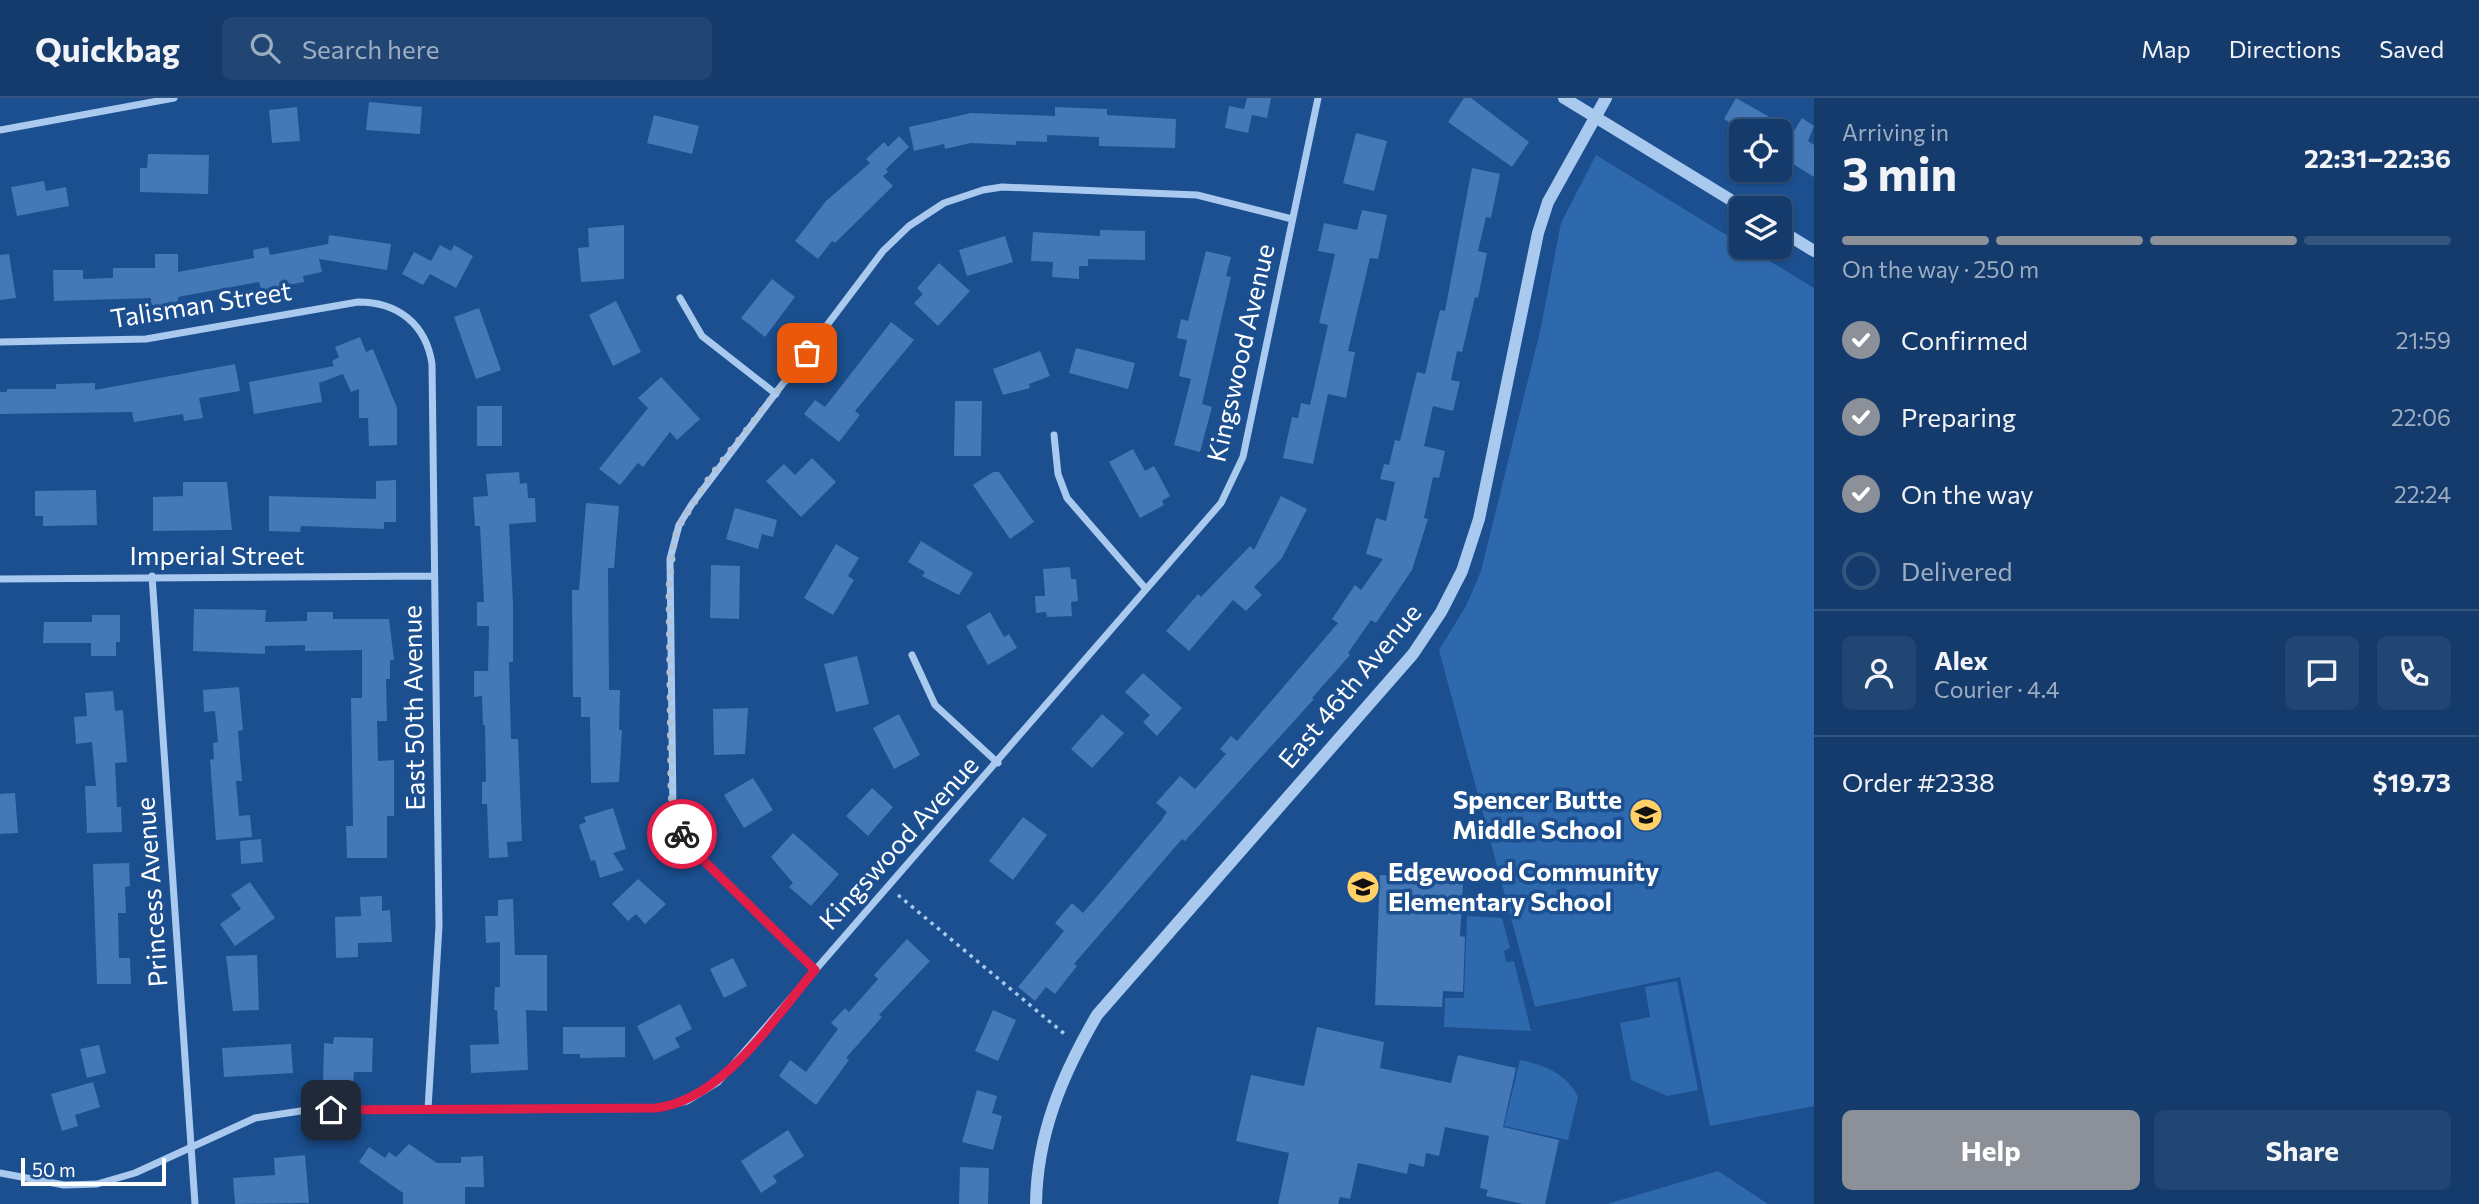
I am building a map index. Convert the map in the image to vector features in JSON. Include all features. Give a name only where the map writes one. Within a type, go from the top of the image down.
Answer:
[{"type":"street","points":[[0,130],[174,98]]},
{"type":"street","name":"Kingswood Avenue","points":[[0,1173],[64,1185],[96,1184],[135,1173],[255,1118],[307,1110],[656,1108],[687,1101],[718,1082],[1212,516],[1237,473],[1318,98]]},
{"type":"street","points":[[1564,98],[1729,199]]},
{"type":"street","name":"East 46th Avenue","points":[[1036,1204],[1043,1137],[1055,1098],[1097,1015],[1413,653],[1441,612],[1462,571],[1479,519],[1538,233],[1548,202],[1606,98]]},
{"type":"street","points":[[815,970],[694,851],[678,828],[671,794],[669,587],[674,540],[679,526],[710,477],[895,239],[924,215],[963,196],[983,190],[1020,186],[1197,195],[1292,219]]},
{"type":"street","points":[[1792,237],[1814,251]]},
{"type":"street","points":[[680,298],[702,336],[776,394]]},
{"type":"street","name":"Talisman Street","points":[[0,342],[146,339],[358,302],[374,302],[404,314]]},
{"type":"street","name":"East 50th Avenue","points":[[404,314],[425,337],[432,364],[439,926],[428,1110]]},
{"type":"street","points":[[1054,435],[1058,474],[1066,498],[1146,589]]},
{"type":"street","name":"Princess Avenue","points":[[152,576],[195,1204]]},
{"type":"street","name":"Imperial Street","points":[[0,579],[433,576]]},
{"type":"street","name":"Kingswood Avenue","points":[[912,655],[935,705],[998,763]]},
{"type":"path","points":[[888,886],[1079,1047]]},
{"type":"shaded area","name":"Spencer Butte Middle School","points":[[1596,155],[1729,237],[1729,259],[1767,259],[1814,288],[1814,1106],[1710,1126],[1680,977],[1535,1007],[1439,650],[1466,606],[1481,571],[1541,327],[1561,223]]},
{"type":"shaded area","points":[[1467,916],[1502,918],[1510,948],[1504,951],[1506,962],[1514,961],[1531,1031],[1444,1027],[1445,998],[1464,998]]},
{"type":"shaded area","points":[[1677,981],[1698,1090],[1667,1096],[1631,1080],[1620,1023],[1650,1017],[1645,987]]},
{"type":"shaded area","points":[[1520,1060],[1554,1072],[1568,1082],[1578,1097],[1568,1140],[1504,1126]]},
{"type":"shaded area","points":[[1718,1171],[1768,1204],[1607,1204]]},
{"type":"building","points":[[1247,98],[1271,98],[1267,118],[1252,115],[1248,133],[1225,128],[1229,106],[1244,109]]},
{"type":"building","points":[[1464,98],[1471,98],[1529,142],[1512,167],[1448,122]]},
{"type":"building","points":[[1736,98],[1773,119],[1729,119],[1729,122],[1724,119]]},
{"type":"building","points":[[369,102],[422,107],[420,134],[366,130]]},
{"type":"building","points":[[297,107],[300,141],[272,143],[269,110]]},
{"type":"building","points":[[1055,107],[1107,109],[1107,115],[1176,119],[1175,148],[1099,146],[1099,137],[1047,135],[1047,142],[1016,141],[1016,145],[971,143],[945,149],[944,144],[914,151],[909,127],[971,113],[1055,116]]},
{"type":"building","points":[[654,115],[699,126],[692,154],[647,143]]},
{"type":"building","points":[[1802,118],[1814,126],[1808,141],[1814,145],[1814,177],[1792,163],[1792,130],[1794,131]]},
{"type":"building","points":[[1356,133],[1387,141],[1374,191],[1343,183]]},
{"type":"building","points":[[899,136],[909,147],[886,169],[888,172],[883,176],[893,186],[835,243],[832,241],[818,259],[795,241],[826,201],[870,163],[866,159],[884,142],[888,147]]},
{"type":"building","points":[[148,154],[209,155],[208,194],[140,192],[140,168],[147,168]]},
{"type":"building","points":[[1472,168],[1500,174],[1491,218],[1486,217],[1478,251],[1487,253],[1478,298],[1475,297],[1462,352],[1457,351],[1451,380],[1460,382],[1453,411],[1433,406],[1424,446],[1445,451],[1439,478],[1433,477],[1424,518],[1428,519],[1412,570],[1376,623],[1371,620],[1348,653],[1350,655],[1312,698],[1314,699],[1185,841],[1182,839],[1074,964],[1077,966],[1055,994],[1046,987],[1035,1001],[1018,987],[1064,931],[1055,923],[1072,903],[1083,913],[1161,821],[1167,812],[1156,803],[1180,776],[1195,789],[1226,754],[1220,749],[1231,736],[1237,741],[1338,623],[1332,619],[1355,585],[1361,590],[1383,559],[1366,554],[1376,518],[1386,521],[1395,482],[1380,479],[1384,464],[1389,465],[1395,440],[1400,441],[1417,372],[1425,374],[1440,310],[1445,311]]},
{"type":"building","points":[[44,181],[46,191],[66,187],[69,206],[17,216],[11,187]]},
{"type":"building","points":[[1362,210],[1387,215],[1378,259],[1370,258],[1348,351],[1355,352],[1346,398],[1328,394],[1313,464],[1283,458],[1292,417],[1298,418],[1301,403],[1310,405],[1328,325],[1319,323],[1335,254],[1318,251],[1324,223],[1357,230]]},
{"type":"building","points":[[624,225],[624,279],[581,282],[578,248],[589,247],[588,228]]},
{"type":"building","points":[[1100,230],[1145,231],[1145,260],[1088,259],[1088,266],[1079,266],[1079,279],[1052,277],[1053,262],[1031,261],[1033,232],[1100,236]]},
{"type":"building","points":[[329,235],[391,244],[387,270],[319,259],[322,272],[303,276],[304,282],[261,290],[259,282],[178,297],[178,305],[151,305],[151,298],[54,301],[53,270],[83,270],[83,279],[113,278],[113,268],[155,268],[155,254],[178,254],[178,272],[254,258],[253,250],[268,247],[270,255],[328,244]]},
{"type":"building","points":[[1005,236],[1013,262],[967,276],[959,250]]},
{"type":"building","points":[[440,245],[451,251],[454,245],[473,256],[456,288],[430,274],[423,285],[402,274],[414,252],[431,261]]},
{"type":"building","points":[[1206,251],[1231,257],[1226,276],[1231,277],[1202,404],[1212,407],[1200,452],[1174,445],[1191,379],[1179,376],[1187,340],[1177,338],[1181,319],[1188,321]]},
{"type":"building","points":[[9,254],[16,298],[0,300],[0,255]]},
{"type":"building","points":[[939,263],[970,291],[938,326],[914,303],[923,294],[917,288]]},
{"type":"building","points":[[772,279],[795,297],[765,337],[741,318]]},
{"type":"building","points":[[616,301],[641,352],[613,366],[589,315]]},
{"type":"building","points":[[479,308],[501,370],[476,379],[454,317]]},
{"type":"building","points":[[891,322],[914,340],[855,411],[860,415],[839,442],[804,414],[815,400],[825,407]]},
{"type":"building","points":[[360,337],[366,352],[373,349],[397,408],[397,445],[369,446],[368,418],[359,418],[359,389],[351,392],[343,374],[319,383],[322,402],[254,414],[249,382],[334,366],[332,361],[339,357],[335,347]]},
{"type":"building","points":[[1076,348],[1135,363],[1128,389],[1069,373]]},
{"type":"building","points":[[1040,351],[1050,376],[1029,384],[1030,388],[1003,395],[993,369]]},
{"type":"building","points":[[235,364],[240,391],[199,398],[203,418],[184,421],[183,414],[134,422],[132,412],[0,414],[0,392],[7,392],[7,389],[56,389],[56,384],[95,383],[95,390]]},
{"type":"building","points":[[661,377],[700,419],[677,440],[670,432],[643,467],[638,463],[620,485],[599,469],[648,408],[638,398]]},
{"type":"building","points":[[955,401],[982,401],[981,456],[954,456]]},
{"type":"building","points":[[477,406],[502,406],[502,446],[477,446]]},
{"type":"building","points":[[1133,449],[1145,471],[1154,466],[1170,496],[1162,501],[1164,505],[1140,518],[1109,462]]},
{"type":"building","points":[[812,458],[836,482],[801,517],[766,481],[784,464],[795,475]]},
{"type":"building","points":[[519,472],[520,484],[527,483],[528,498],[535,498],[536,522],[509,524],[513,604],[513,662],[509,662],[511,739],[518,739],[522,841],[507,842],[508,857],[489,858],[487,804],[482,804],[482,782],[486,782],[485,725],[482,696],[474,697],[474,671],[488,671],[489,626],[477,626],[477,602],[484,602],[480,526],[475,526],[473,497],[488,496],[486,474]]},
{"type":"building","points":[[993,472],[999,472],[1034,522],[1010,539],[973,485]]},
{"type":"building","points":[[396,480],[396,522],[384,522],[384,529],[301,526],[300,532],[269,531],[269,496],[376,499],[376,481]]},
{"type":"building","points":[[183,482],[227,482],[232,530],[153,531],[153,497],[183,496]]},
{"type":"building","points":[[96,490],[97,525],[43,526],[43,516],[35,516],[35,491]]},
{"type":"building","points":[[1281,496],[1307,509],[1282,558],[1254,587],[1262,595],[1246,611],[1233,600],[1189,651],[1166,631],[1198,594],[1201,597],[1250,546],[1254,550]]},
{"type":"building","points":[[586,503],[619,506],[614,568],[608,568],[609,690],[620,690],[619,730],[622,730],[619,782],[591,783],[590,717],[581,717],[581,697],[573,697],[572,590],[579,590]]},
{"type":"building","points":[[735,508],[777,520],[773,537],[762,534],[758,549],[726,539]]},
{"type":"building","points":[[921,541],[973,573],[959,595],[922,576],[925,572],[908,562]]},
{"type":"building","points":[[836,544],[859,558],[848,576],[854,580],[833,615],[804,598]]},
{"type":"building","points":[[711,565],[740,566],[739,619],[710,618]]},
{"type":"building","points":[[1070,567],[1071,579],[1076,579],[1078,601],[1071,602],[1072,616],[1047,617],[1046,612],[1036,613],[1035,596],[1045,596],[1043,569]]},
{"type":"building","points":[[194,609],[266,610],[265,622],[307,621],[307,612],[333,612],[333,619],[389,619],[394,660],[390,660],[390,679],[386,679],[387,721],[377,721],[378,761],[394,760],[394,816],[387,816],[387,858],[347,858],[346,826],[353,826],[351,698],[362,698],[362,650],[305,651],[305,645],[265,646],[265,654],[193,651]]},
{"type":"building","points":[[990,612],[1004,637],[1009,634],[1017,648],[988,665],[966,626]]},
{"type":"building","points":[[92,615],[120,615],[120,642],[116,642],[116,656],[91,656],[91,643],[43,643],[44,622],[92,622]]},
{"type":"building","points":[[857,656],[869,704],[836,712],[824,664]]},
{"type":"building","points":[[1143,673],[1182,708],[1157,736],[1143,722],[1150,715],[1125,692]]},
{"type":"building","points":[[239,687],[243,730],[238,731],[242,781],[236,781],[239,816],[250,815],[252,837],[216,840],[210,760],[214,759],[213,743],[218,742],[215,711],[204,712],[203,690]]},
{"type":"building","points":[[113,691],[115,711],[123,710],[127,762],[115,763],[117,807],[121,807],[122,832],[87,833],[85,786],[96,786],[92,742],[76,744],[74,717],[87,716],[85,693]]},
{"type":"building","points":[[748,708],[745,754],[714,755],[713,709]]},
{"type":"building","points":[[899,714],[920,755],[894,769],[873,728]]},
{"type":"building","points":[[1102,714],[1124,733],[1092,768],[1071,749]]},
{"type":"building","points":[[753,778],[773,810],[744,828],[724,795]]},
{"type":"building","points":[[872,788],[893,807],[868,836],[846,816]]},
{"type":"building","points":[[15,793],[18,833],[0,834],[0,794]]},
{"type":"building","points":[[613,808],[626,849],[613,853],[624,870],[600,878],[595,860],[591,861],[579,825],[586,822],[584,817]]},
{"type":"building","points":[[1023,817],[1047,835],[1013,880],[989,861]]},
{"type":"building","points":[[793,833],[839,874],[811,906],[789,887],[793,883],[771,857]]},
{"type":"building","points":[[261,839],[263,862],[241,864],[240,841]]},
{"type":"building","points":[[129,863],[130,886],[125,887],[126,913],[118,913],[119,958],[130,958],[131,984],[97,984],[93,864]]},
{"type":"building","points":[[1380,875],[1409,876],[1409,882],[1463,884],[1460,936],[1465,937],[1463,992],[1443,991],[1442,1007],[1375,1005]]},
{"type":"building","points":[[638,879],[666,904],[645,924],[636,914],[628,921],[612,904]]},
{"type":"building","points":[[250,882],[275,918],[235,946],[220,924],[241,909],[231,895]]},
{"type":"building","points":[[382,896],[382,911],[390,910],[392,942],[358,943],[358,957],[336,958],[335,917],[361,916],[360,897]]},
{"type":"building","points":[[513,899],[515,955],[547,955],[547,1011],[526,1010],[528,1070],[471,1073],[470,1045],[499,1044],[497,1010],[494,1010],[495,987],[500,987],[500,942],[486,943],[485,916],[498,916],[498,900]]},
{"type":"building","points":[[907,939],[930,961],[879,1015],[882,1017],[846,1058],[849,1060],[816,1105],[779,1076],[790,1060],[806,1072],[838,1029],[831,1023],[845,1008],[849,1012],[878,979],[874,975]]},
{"type":"building","points":[[257,955],[259,1010],[233,1011],[226,956]]},
{"type":"building","points":[[733,958],[747,986],[724,998],[710,969]]},
{"type":"building","points":[[680,1004],[692,1029],[675,1038],[680,1047],[654,1060],[637,1026]]},
{"type":"building","points":[[993,1010],[1016,1020],[998,1061],[975,1051]]},
{"type":"building","points":[[563,1027],[625,1027],[625,1057],[580,1058],[580,1054],[563,1054]]},
{"type":"building","points":[[1317,1027],[1384,1042],[1380,1068],[1451,1083],[1458,1055],[1516,1068],[1503,1127],[1559,1140],[1545,1204],[1523,1204],[1486,1196],[1488,1190],[1480,1188],[1489,1136],[1445,1127],[1439,1156],[1426,1153],[1424,1167],[1409,1163],[1407,1174],[1358,1163],[1350,1199],[1340,1197],[1338,1204],[1278,1204],[1289,1153],[1236,1141],[1251,1075],[1304,1086]]},
{"type":"building","points":[[334,1037],[373,1038],[372,1072],[354,1072],[353,1084],[323,1083],[324,1043],[333,1044]]},
{"type":"building","points":[[291,1044],[293,1073],[224,1077],[222,1048]]},
{"type":"building","points":[[99,1045],[106,1073],[87,1078],[80,1049]]},
{"type":"building","points":[[93,1082],[100,1107],[75,1115],[78,1126],[62,1131],[51,1094]]},
{"type":"building","points":[[977,1090],[997,1096],[992,1113],[1002,1116],[993,1150],[962,1142]]},
{"type":"building","points":[[788,1130],[804,1156],[773,1176],[777,1182],[761,1193],[741,1161]]},
{"type":"building","points":[[409,1144],[437,1163],[461,1163],[461,1157],[483,1156],[484,1187],[465,1187],[465,1204],[403,1204],[403,1193],[359,1162],[369,1147],[385,1158],[389,1152],[396,1157]]},
{"type":"building","points":[[305,1155],[309,1203],[235,1204],[233,1178],[275,1175],[274,1158]]},
{"type":"building","points":[[960,1167],[989,1168],[988,1204],[959,1204]]},
{"type":"way so far","points":[[682,834],[673,813],[671,794],[669,587],[674,540],[679,526],[710,477],[807,353]]},
{"type":"place","name":"Spencer Butte Middle School","points":[[1646,815]]},
{"type":"place","name":"Edgewood Community Elementary School","points":[[1363,887]]},
{"type":"route","points":[[331,1110],[656,1108],[687,1101],[718,1082],[815,970],[694,851],[682,834]]}]
